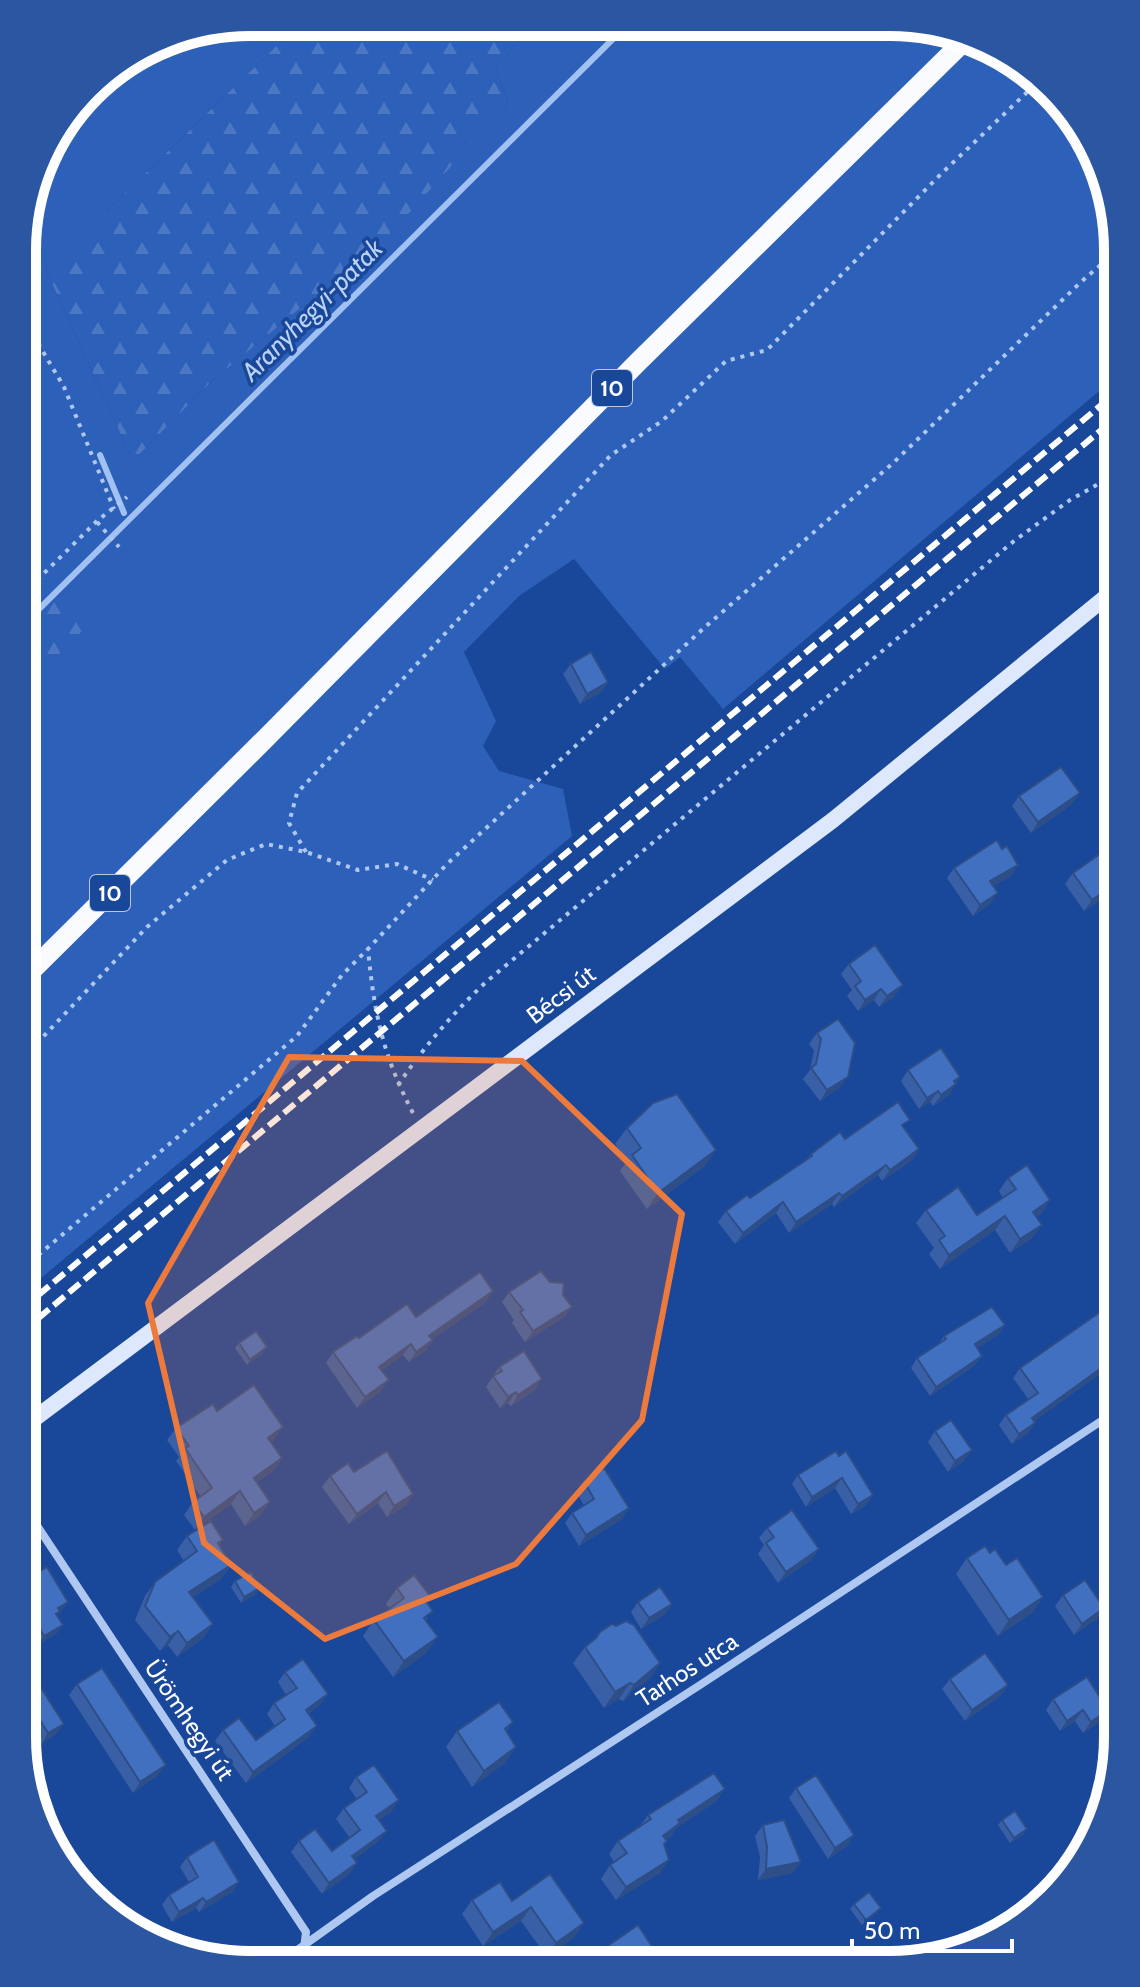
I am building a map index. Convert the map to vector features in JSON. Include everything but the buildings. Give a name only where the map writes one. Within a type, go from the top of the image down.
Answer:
[{"type":"main road","name":"10","points":[[36,966],[639,361],[958,47]]},
{"type":"street","name":"Bécsi út","points":[[36,1418],[833,820],[1104,598]]},
{"type":"street","name":"Tarhos utca","points":[[297,1951],[373,1896],[1104,1419]]},
{"type":"street","name":"Ürömhegyi út","points":[[36,1524],[306,1932],[304,1951]]},
{"type":"path","points":[[306,852],[289,823],[297,793],[611,455],[662,421],[726,361],[767,350],[941,174],[1030,89]]},
{"type":"path","points":[[36,1257],[297,1036],[342,975],[433,880],[704,628],[913,445],[1104,262]]},
{"type":"path","points":[[36,337],[64,387],[114,509]]},
{"type":"path","points":[[398,1085],[459,1008],[486,982],[1014,541],[1070,500],[1104,481]]},
{"type":"path","points":[[36,581],[97,521],[127,497]]},
{"type":"path","points":[[97,521],[119,547]]},
{"type":"path","points":[[36,1044],[147,927],[227,860],[266,844],[306,852],[358,870],[397,864],[433,880]]},
{"type":"path","points":[[368,949],[379,1034],[398,1085],[422,1129]]},
{"type":"highlighted area","points":[[289,1057],[522,1061],[682,1214],[642,1420],[516,1564],[325,1639],[204,1543],[148,1303]]},
{"type":"green space","points":[[287,36],[46,270],[133,461],[212,381],[393,230],[508,103],[496,68],[524,36],[890,36],[946,43],[972,52],[1020,80],[1060,120],[1088,168],[1102,222],[1104,387],[723,709],[680,657],[665,669],[574,559],[519,596],[464,652],[496,721],[483,746],[499,771],[563,789],[572,836],[36,1282],[36,677],[87,625],[36,560],[38,222],[47,181],[72,131],[109,89],[131,72],[168,52],[222,38]]},
{"type":"green space","points":[[287,36],[524,36],[496,68],[508,103],[393,231],[212,381],[133,461],[46,270]]},
{"type":"green space","points":[[36,559],[88,625],[36,677]]},
{"type":"waterway","name":"Aranyhegyi-patak","points":[[36,612],[616,36]]},
{"type":"waterway","points":[[100,455],[124,513]]},
{"type":"railway","points":[[36,1297],[1104,403]]},
{"type":"railway","points":[[36,1320],[1104,428]]}]
